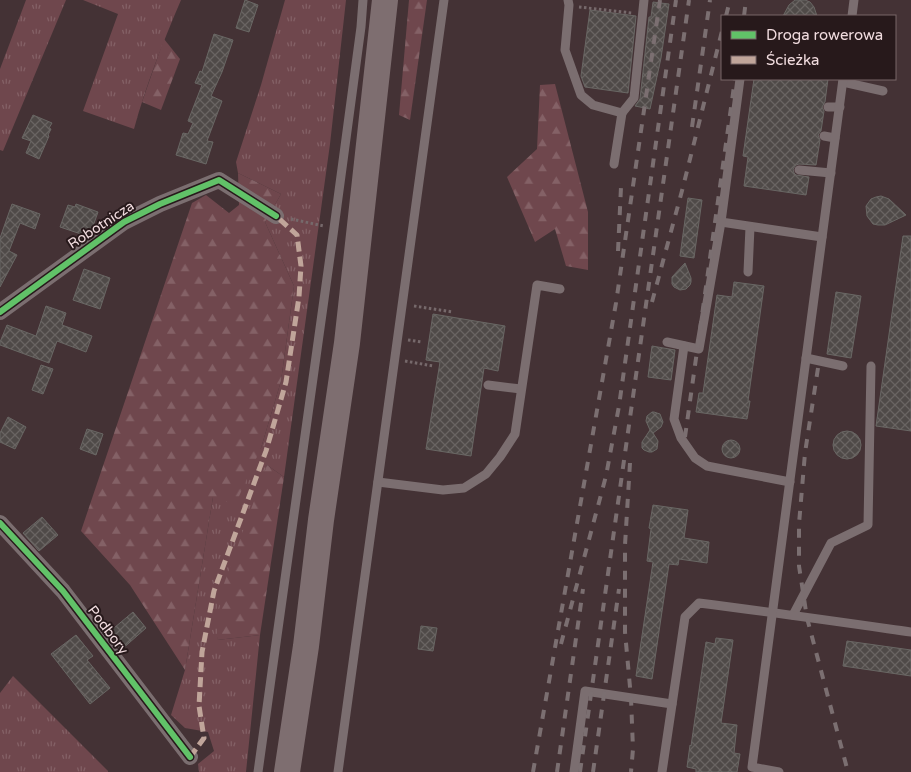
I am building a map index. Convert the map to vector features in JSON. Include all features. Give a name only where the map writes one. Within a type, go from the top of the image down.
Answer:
[{"type":"main road","points":[[287,772],[306,646],[321,520],[346,343],[385,0]]},
{"type":"street","name":"Robotnicza","points":[[0,312],[124,222],[160,204],[219,180],[276,216]]},
{"type":"street","name":"Podbory","points":[[0,523],[63,591],[190,757]]},
{"type":"lane","points":[[258,772],[334,228],[363,0]]},
{"type":"lane","points":[[338,772],[444,0]]},
{"type":"lane","points":[[614,164],[622,112],[634,98],[644,0]]},
{"type":"lane","points":[[852,15],[854,0]]},
{"type":"lane","points":[[569,3],[566,50],[581,95],[593,105],[622,112]]},
{"type":"lane","points":[[667,342],[699,349],[721,222],[740,80]]},
{"type":"lane","points":[[779,772],[751,769],[843,80],[884,91]]},
{"type":"lane","points":[[828,107],[840,107]]},
{"type":"lane","points":[[824,136],[836,138]]},
{"type":"lane","points":[[799,170],[831,173]]},
{"type":"lane","points":[[721,222],[822,237]]},
{"type":"lane","points":[[748,272],[750,227]]},
{"type":"lane","points":[[378,482],[443,490],[464,488],[486,474],[515,434],[537,285],[560,289]]},
{"type":"lane","points":[[684,346],[674,419],[681,438],[695,458],[707,466],[790,482]]},
{"type":"lane","points":[[806,358],[843,366]]},
{"type":"lane","points":[[793,615],[831,543],[868,525],[871,366]]},
{"type":"lane","points":[[488,385],[521,389]]},
{"type":"lane","points":[[662,772],[685,617],[699,603],[911,632]]},
{"type":"lane","points":[[574,772],[585,691],[672,704]]},
{"type":"path","points":[[569,3],[642,15]]},
{"type":"path","points":[[276,216],[334,228]]},
{"type":"path","points":[[402,304],[453,312]]},
{"type":"path","points":[[395,359],[433,366]]},
{"type":"green space","points":[[26,0],[66,0],[3,151],[0,150],[0,69]]},
{"type":"green space","points":[[83,0],[181,0],[155,64],[134,129],[83,111],[118,14]]},
{"type":"green space","points":[[285,0],[346,0],[330,144],[284,477],[267,465],[217,640],[260,635],[246,772],[199,772],[198,764],[214,751],[208,732],[185,728],[171,715],[185,670],[213,497],[261,448],[281,381],[294,286],[265,222],[281,194],[238,173],[236,162],[261,85]]},
{"type":"green space","points":[[409,0],[427,0],[410,120],[399,115]]},
{"type":"green space","points":[[164,39],[180,59],[161,110],[142,102]]},
{"type":"green space","points":[[555,84],[588,212],[588,270],[566,266],[555,229],[535,242],[507,177],[537,149],[540,85]]},
{"type":"green space","points":[[238,173],[281,194],[265,222],[294,286],[281,381],[261,448],[235,505],[213,497],[185,670],[130,585],[81,531],[192,203],[206,195],[229,213],[239,205]]},
{"type":"green space","points":[[267,465],[284,477],[260,635],[217,640],[221,592]]},
{"type":"green space","points":[[13,676],[108,772],[0,772],[0,693]]},
{"type":"building","points":[[245,0],[258,5],[249,32],[236,28]]},
{"type":"building","points":[[795,0],[805,0],[814,7],[817,15],[784,15],[789,5]]},
{"type":"building","points":[[653,2],[669,4],[661,58],[650,109],[635,106],[640,99],[649,17],[651,17]]},
{"type":"building","points":[[590,10],[636,16],[628,93],[585,87],[581,76]]},
{"type":"building","points":[[214,34],[233,40],[211,96],[222,101],[207,141],[213,142],[206,164],[176,155],[183,133],[188,134],[193,123],[188,121],[202,85],[195,83],[200,71],[202,72]]},
{"type":"building","points":[[754,80],[828,80],[825,102],[822,107],[824,111],[821,131],[818,135],[820,140],[816,165],[799,164],[793,169],[796,175],[809,177],[806,195],[744,186],[748,157],[743,156]]},
{"type":"building","points":[[33,115],[52,123],[49,128],[51,129],[49,136],[39,159],[26,153],[31,141],[22,138]]},
{"type":"building","points":[[881,196],[889,199],[906,215],[885,225],[873,224],[867,216],[866,206],[871,199]]},
{"type":"building","points":[[688,198],[702,200],[694,258],[680,256]]},
{"type":"building","points":[[12,204],[40,214],[35,229],[20,223],[9,251],[17,255],[0,287],[0,238]]},
{"type":"building","points":[[76,204],[98,212],[92,229],[90,228],[87,236],[60,227],[68,205],[75,207]]},
{"type":"building","points":[[903,236],[911,236],[911,431],[876,426]]},
{"type":"building","points":[[685,263],[691,282],[686,289],[680,290],[672,284],[672,277]]},
{"type":"building","points":[[84,269],[110,278],[100,309],[73,300]]},
{"type":"building","points":[[734,282],[764,286],[747,419],[696,412],[699,393],[703,393],[717,295],[732,297]]},
{"type":"building","points":[[836,292],[861,296],[851,358],[827,354]]},
{"type":"building","points":[[46,306],[66,313],[62,325],[92,336],[86,352],[57,341],[49,363],[0,345],[7,325],[36,336]]},
{"type":"building","points":[[433,314],[505,326],[498,371],[484,368],[471,456],[426,449],[440,362],[426,360]]},
{"type":"building","points":[[652,346],[675,350],[671,380],[648,377]]},
{"type":"building","points":[[41,365],[53,369],[43,394],[32,390]]},
{"type":"building","points":[[652,412],[660,414],[663,422],[661,427],[653,433],[658,441],[657,449],[649,452],[642,448],[642,442],[650,430],[646,421],[647,416]]},
{"type":"building","points":[[8,417],[26,427],[15,449],[0,442],[0,433]]},
{"type":"building","points":[[87,429],[103,434],[96,455],[80,449]]},
{"type":"building","points":[[847,431],[857,435],[861,445],[857,455],[847,459],[837,455],[833,445],[837,435]]},
{"type":"building","points":[[731,440],[737,443],[740,449],[737,455],[731,458],[725,455],[722,449],[725,443]]},
{"type":"building","points":[[653,505],[688,510],[684,538],[709,542],[707,563],[679,559],[678,565],[669,564],[652,679],[636,676],[653,562],[647,561],[651,529],[649,528]]},
{"type":"building","points":[[42,517],[58,535],[39,551],[23,533]]},
{"type":"building","points":[[133,612],[146,628],[121,650],[108,633]]},
{"type":"building","points":[[421,626],[437,628],[433,651],[418,649]]},
{"type":"building","points":[[76,635],[93,656],[87,660],[110,688],[90,704],[51,654]]},
{"type":"building","points":[[716,638],[733,640],[721,723],[737,725],[734,753],[740,754],[737,772],[696,772],[696,769],[687,767],[706,642],[715,644]]},
{"type":"building","points":[[847,641],[911,650],[911,676],[843,666]]},
{"type":"railway","points":[[533,772],[616,303],[660,0]]},
{"type":"railway","points":[[561,644],[606,476],[619,406],[676,0]]},
{"type":"railway","points":[[580,772],[689,0]]},
{"type":"railway","points":[[692,127],[710,0]]},
{"type":"railway","points":[[726,15],[730,0]]},
{"type":"railway","points":[[744,15],[746,0]]},
{"type":"railway","points":[[652,302],[721,35]]},
{"type":"railway","points":[[685,437],[735,80]]},
{"type":"railway","points":[[618,251],[621,187]]},
{"type":"railway","points":[[818,368],[805,453],[799,524],[799,566],[807,618],[848,772]]},
{"type":"railway","points":[[630,463],[625,545],[625,632],[631,698],[633,749],[631,772]]},
{"type":"railway","points":[[557,772],[583,589]]},
{"type":"railway","points":[[593,772],[619,589]]},
{"type":"marked path","points":[[190,757],[204,738],[199,706],[202,652],[214,591],[266,451],[286,382],[299,297],[301,266],[297,235],[276,216]]},
{"type":"cycle path","points":[[0,312],[124,222],[160,204],[219,180],[276,216]]},
{"type":"cycle path","points":[[0,523],[63,591],[190,757]]}]
